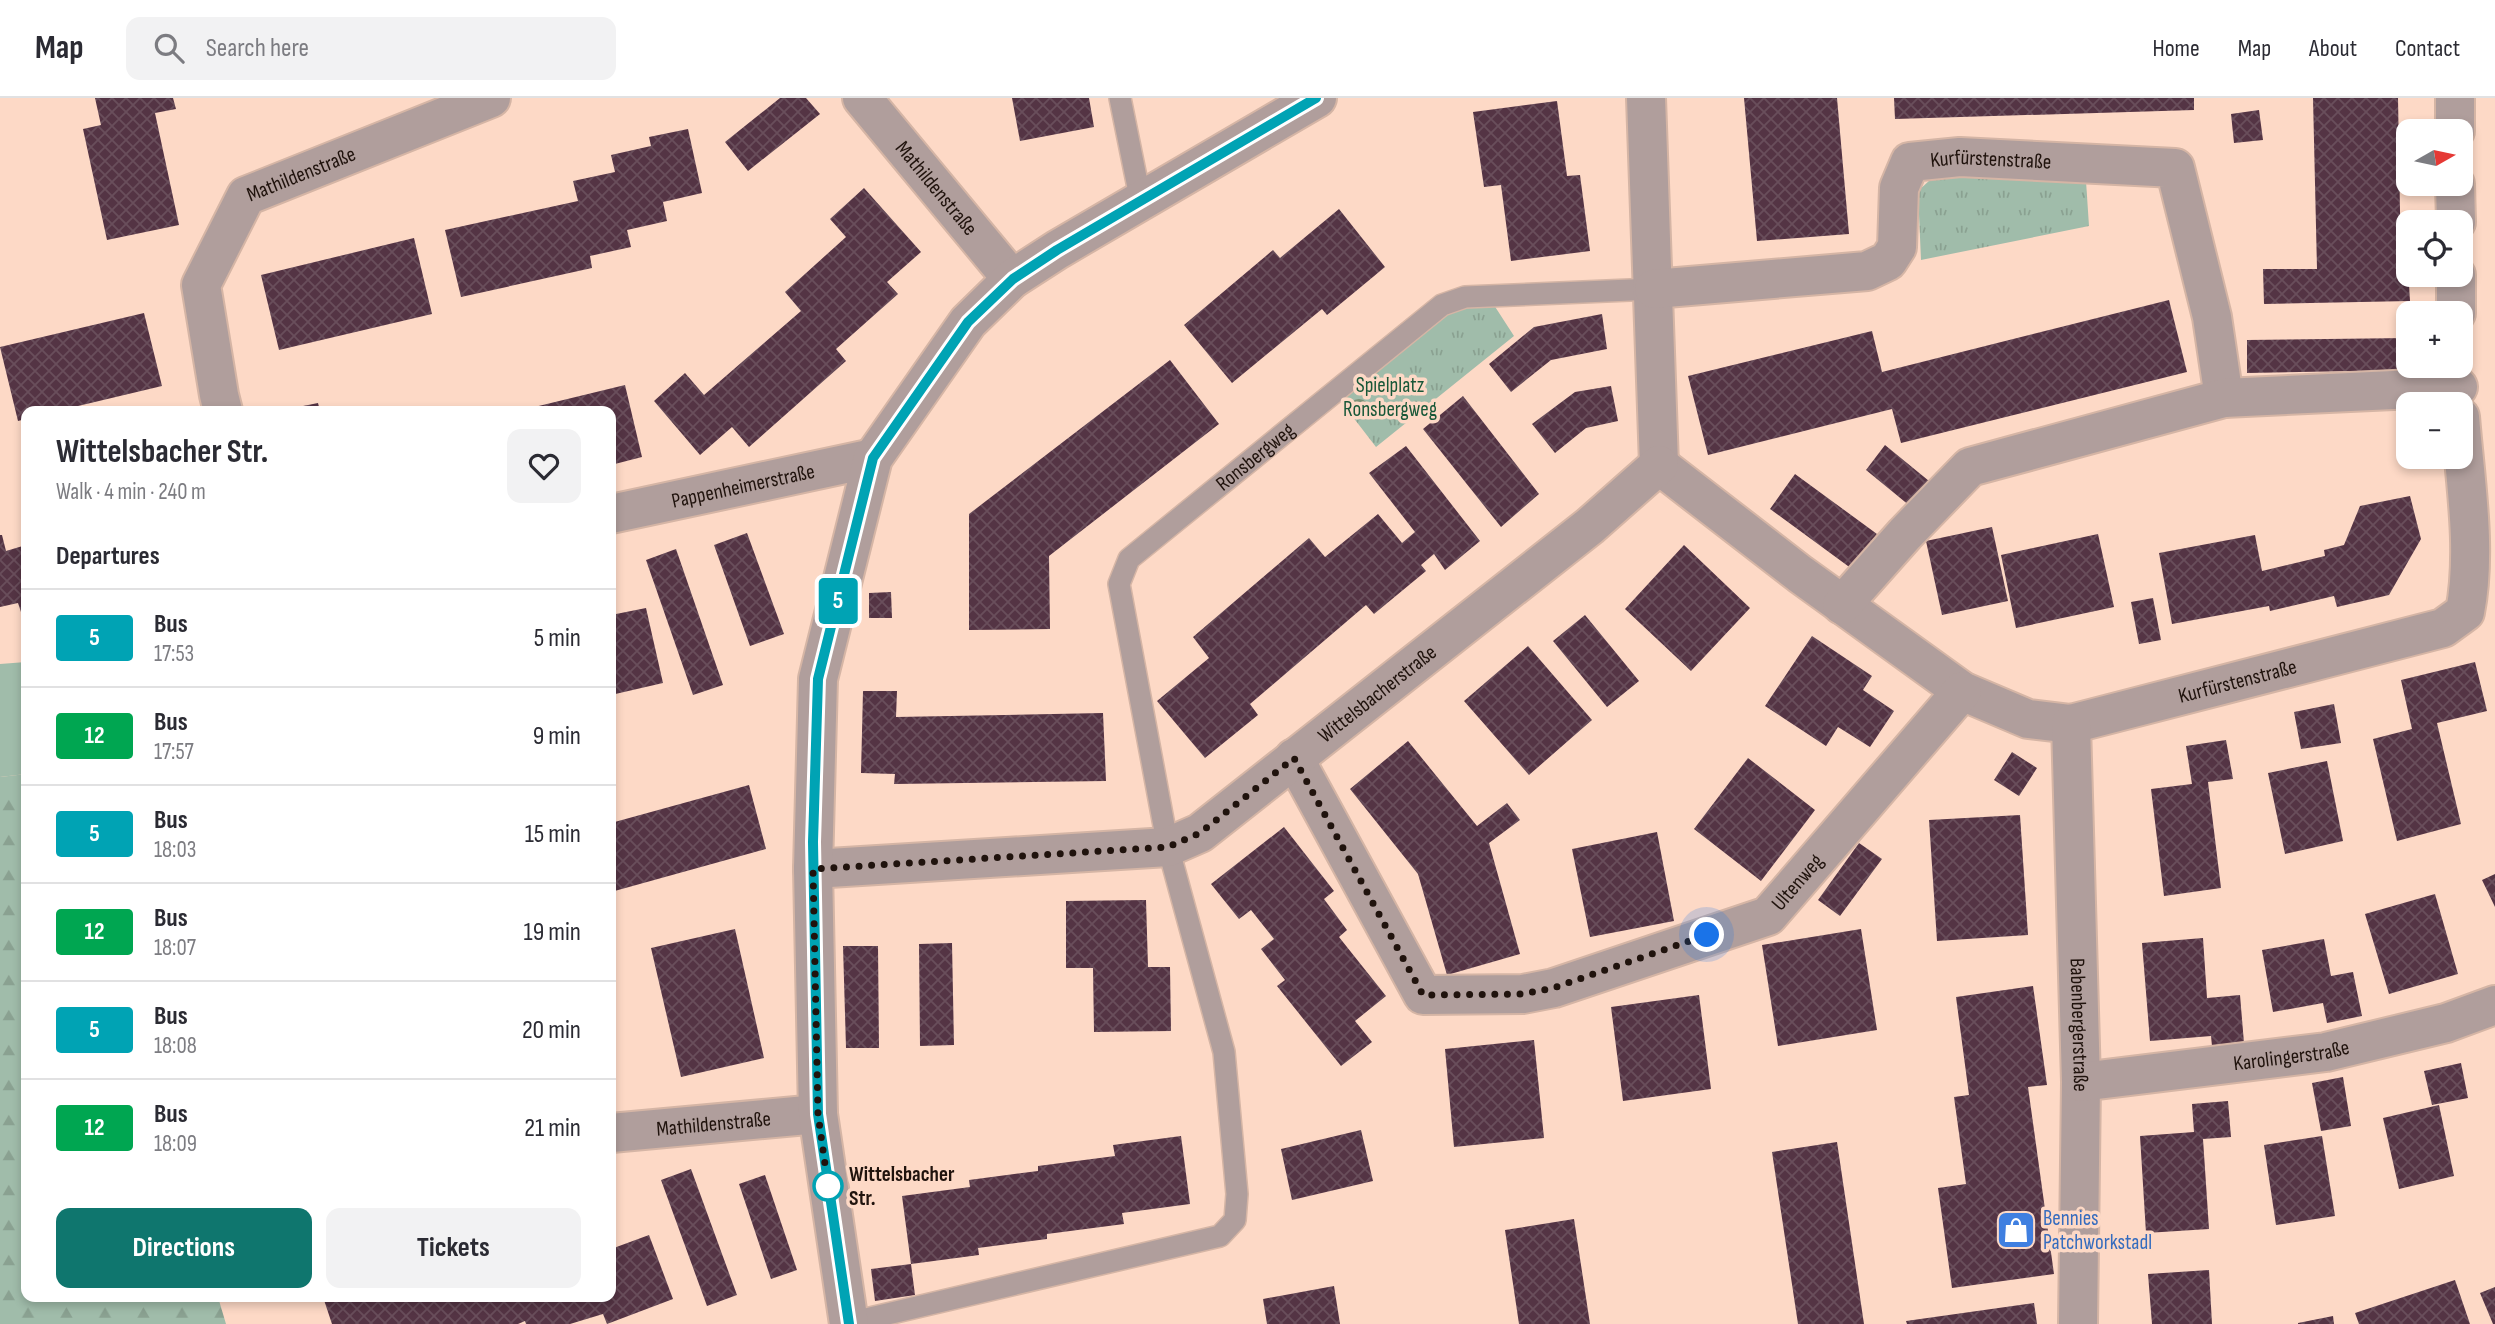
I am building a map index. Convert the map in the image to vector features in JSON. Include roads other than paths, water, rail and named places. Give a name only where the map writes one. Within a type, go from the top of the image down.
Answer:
[{"type":"street","name":"Mathildenstraße","points":[[222,406],[201,285],[246,195],[491,98]]},
{"type":"street","name":"Mathildenstraße","points":[[862,98],[1013,279]]},
{"type":"street","points":[[849,1323],[818,1114],[813,869],[818,679],[873,458],[968,322],[1013,279],[1057,250],[1317,98]]},
{"type":"street","points":[[1646,98],[1659,465]]},
{"type":"street","points":[[2455,98],[2455,119]]},
{"type":"street","name":"Kurfürstenstraße","points":[[1654,289],[1867,271],[1888,261],[1898,247],[1899,188],[1910,162],[1960,157],[2175,168],[2212,317],[2224,398]]},
{"type":"street","name":"Kurfürstenstraße","points":[[1842,605],[1970,467],[2224,398],[2396,394]]},
{"type":"street","name":"Pappenheimerstraße","points":[[616,513],[873,458]]},
{"type":"street","name":"Kurfürstenstraße","points":[[1659,465],[1842,605],[1962,691],[2028,719],[2071,724],[2443,628],[2465,612],[2469,589],[2464,469]]},
{"type":"street","name":"Wittelsbacherstraße","points":[[813,869],[1168,847],[1200,833],[1590,526],[1659,465]]},
{"type":"street","name":"Ultenweg","points":[[1294,758],[1423,995],[1523,994],[1553,988],[1768,916],[1962,691]]},
{"type":"street","name":"Babenbergerstraße","points":[[2071,724],[2081,1082],[2077,1324]]},
{"type":"street","name":"Karolingerstraße","points":[[2081,1082],[2326,1052],[2446,1023],[2495,1005]]},
{"type":"street","name":"Mathildenstraße","points":[[616,1133],[818,1114]]},
{"type":"lane","points":[[1120,98],[1141,202]]},
{"type":"lane","name":"Ronsbergweg","points":[[849,1323],[1220,1236],[1235,1220],[1237,1194],[1224,1052],[1168,847],[1119,583],[1129,559],[1442,305],[1465,297],[1654,289]]},
{"type":"place","name":"Wittelsbacher Str.","points":[[828,1186]]},
{"type":"place","name":"Bennies Patchworkstadl","points":[[2016,1230]]},
{"type":"park label","name":"Spielplatz Ronsbergweg","points":[[1390,397]]}]
